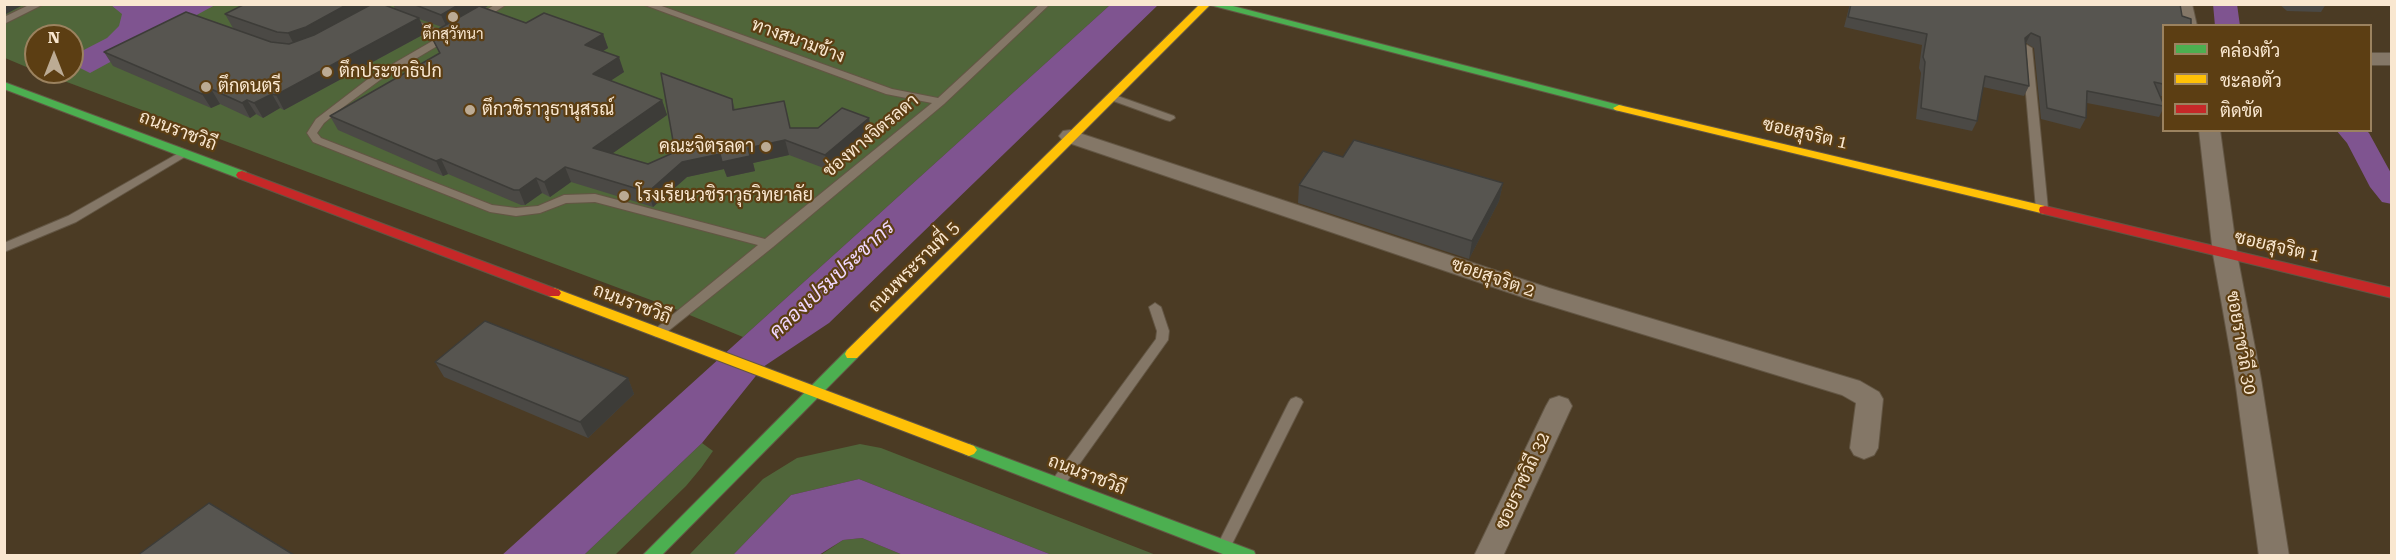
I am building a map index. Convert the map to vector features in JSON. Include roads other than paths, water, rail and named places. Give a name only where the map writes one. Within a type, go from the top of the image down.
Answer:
[{"type":"main road","name":"ถนนพระรามที่ 5","points":[[650,555],[1070,136],[1206,4]]},
{"type":"main road","name":"ซอยสุจริต 1","points":[[1211,4],[1579,99],[2391,292]]},
{"type":"main road","name":"ถนนราชวิถี","points":[[4,85],[1248,555]]},
{"type":"street","points":[[2183,4],[2188,24]]},
{"type":"street","points":[[2372,58],[2391,59]]},
{"type":"street","name":"ซอยราชวิถี 30","points":[[2209,132],[2225,254],[2248,379],[2274,555]]},
{"type":"street","name":"ซอยสุจริต 2","points":[[1070,136],[1540,294],[1851,388],[1870,399],[1864,448]]},
{"type":"street","name":"ซอยราชวิถี 32","points":[[1488,555],[1559,406]]},
{"type":"lane","points":[[4,21],[40,4]]},
{"type":"lane","points":[[503,4],[376,78],[338,106],[321,121],[312,133],[317,140],[490,208],[516,212],[540,209],[564,199],[595,198],[769,244]]},
{"type":"lane","name":"ทางสนามข้าง","points":[[646,4],[890,92],[940,102]]},
{"type":"lane","name":"ช่องทางจิตรลดา","points":[[658,333],[940,102],[1046,4]]},
{"type":"lane","points":[[394,15],[458,30]]},
{"type":"lane","points":[[2027,48],[2042,209]]},
{"type":"lane","points":[[1112,97],[1170,118]]},
{"type":"lane","points":[[4,248],[72,219],[184,153]]},
{"type":"lane","points":[[1058,483],[1162,340],[1163,331],[1155,307]]},
{"type":"lane","points":[[1224,546],[1296,402]]},
{"type":"water","points":[[111,5],[215,5],[90,73],[84,70],[84,50],[107,38],[119,26],[122,14]]},
{"type":"water","name":"คลองเปรมประชากร","points":[[1110,5],[1158,5],[829,323],[763,367],[702,443],[584,555],[501,556]]},
{"type":"water","points":[[859,479],[1052,555],[903,555],[862,538],[843,540],[819,555],[733,555],[791,495]]},
{"type":"waterway","points":[[2225,4],[2228,24]]},
{"type":"waterway","points":[[2351,132],[2359,139],[2380,181],[2392,195]]},
{"type":"place","name":"ตึกสุวัทนา","points":[[453,17]]},
{"type":"place","name":"ตึกประขาธิปก","points":[[327,72]]},
{"type":"place","name":"ตึกดนตรี","points":[[206,87]]},
{"type":"place","name":"ตึกวชิราวุธานุสรณ์","points":[[470,110]]},
{"type":"place","name":"คณะจิตรลดา","points":[[766,147]]},
{"type":"place","name":"โรงเรียนวชิราวุธวิทยาลัย","points":[[624,196]]}]
